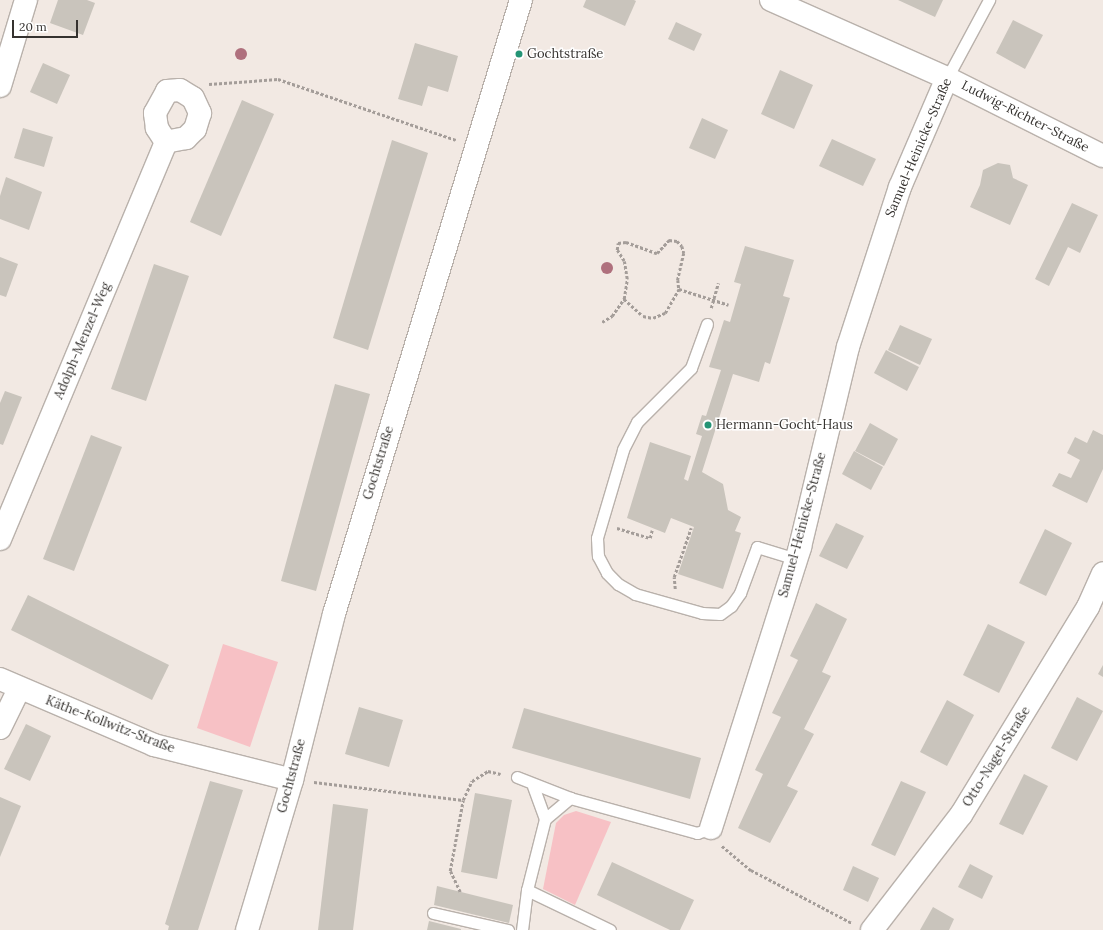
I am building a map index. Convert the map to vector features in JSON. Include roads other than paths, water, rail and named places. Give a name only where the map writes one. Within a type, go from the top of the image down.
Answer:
[{"type":"street","points":[[0,86],[26,0]]},
{"type":"street","name":"Gochtstraße","points":[[247,930],[292,780],[334,614],[475,146],[521,0]]},
{"type":"street","name":"Ludwig-Richter-Straße","points":[[771,0],[947,78],[1103,156]]},
{"type":"street","name":"Samuel-Heinicke-Straße","points":[[711,828],[796,559],[852,333],[900,187],[947,78]]},
{"type":"street","name":"Adolph-Menzel-Weg","points":[[0,539],[166,142]]},
{"type":"street","name":"Otto-Nagel-Straße","points":[[865,928],[961,815],[1088,607],[1103,573]]},
{"type":"street","points":[[0,728],[9,684]]},
{"type":"street","name":"Käthe-Kollwitz-Straße","points":[[9,684],[154,745],[292,780]]},
{"type":"lane","name":"Samuel-Heinicke-Straße","points":[[947,78],[989,0]]},
{"type":"lane","points":[[707,324],[691,368],[637,422],[623,450],[597,538],[598,556],[607,573],[618,584],[635,594],[702,613],[720,614],[732,606],[740,593],[757,547],[796,559]]},
{"type":"lane","points":[[517,777],[533,786],[570,798],[697,833],[711,828]]},
{"type":"lane","points":[[522,930],[527,890],[545,819],[533,786]]},
{"type":"lane","points":[[545,819],[570,798]]},
{"type":"lane","points":[[527,890],[610,930]]},
{"type":"lane","points":[[433,913],[508,930]]},
{"type":"place","name":"Gochtstraße","points":[[519,54]]},
{"type":"place","name":"Hermann-Gocht-Haus","points":[[708,425]]}]
